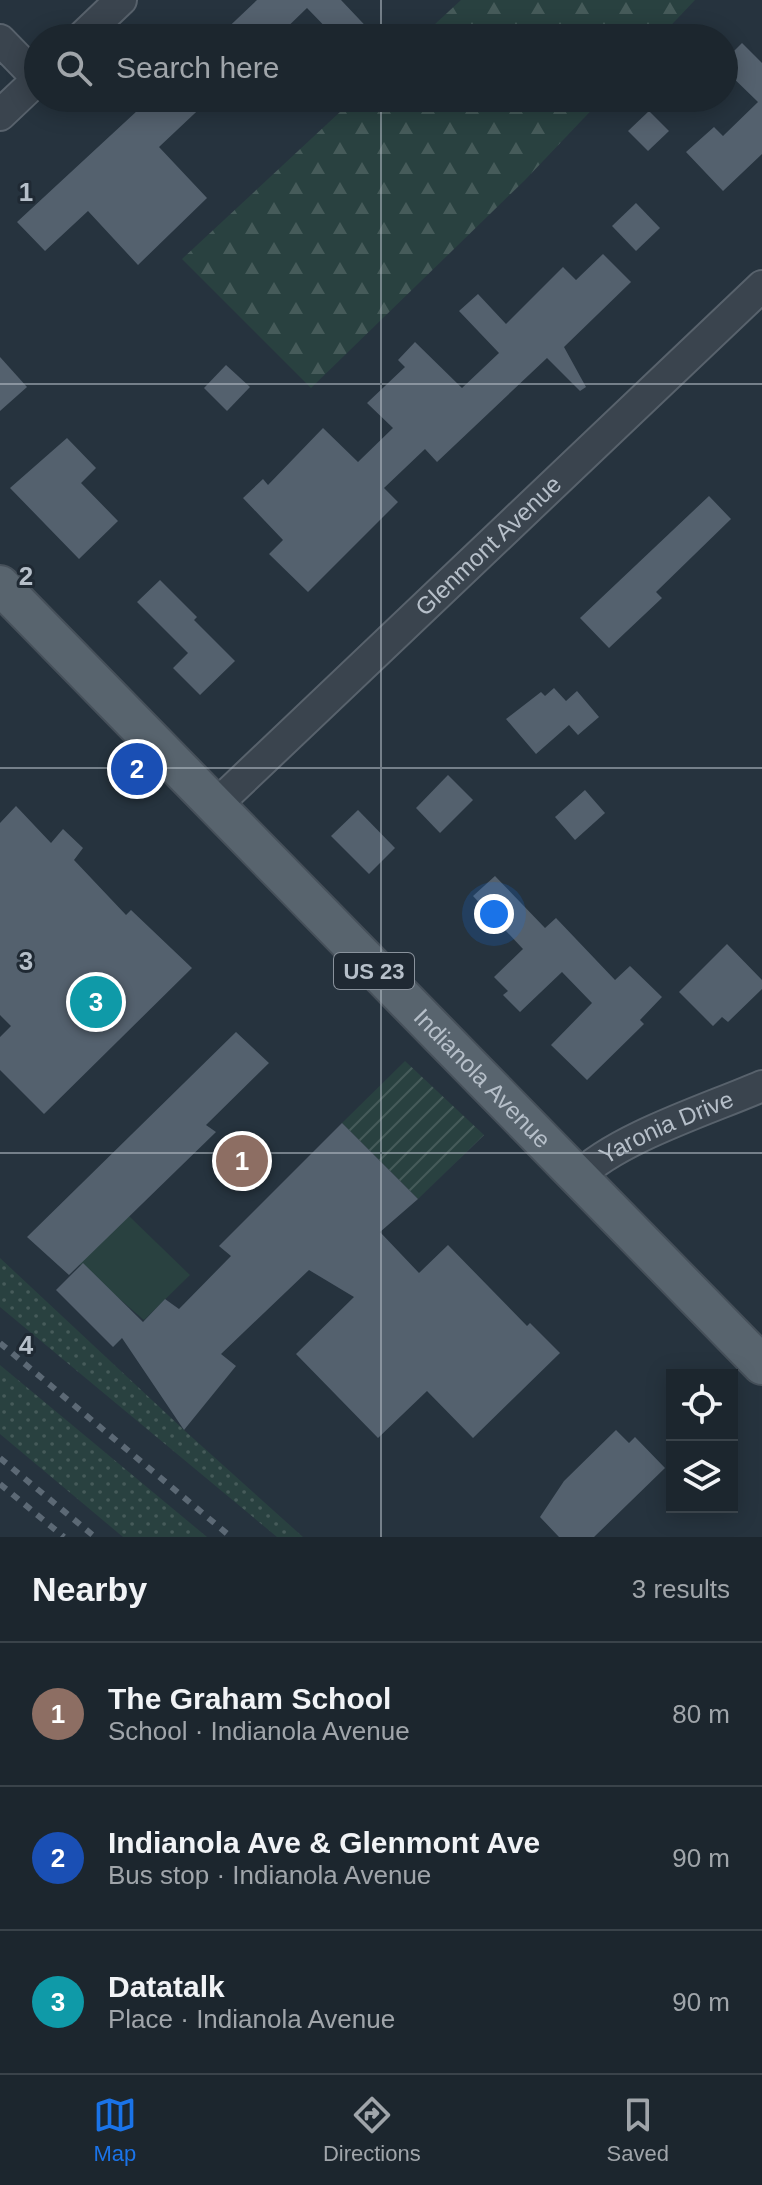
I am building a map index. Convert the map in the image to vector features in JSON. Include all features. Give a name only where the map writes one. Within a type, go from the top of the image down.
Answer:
[{"type":"main road","name":"Indianola Avenue","points":[[0,585],[762,1365]]},
{"type":"street","points":[[96,24],[121,0]]},
{"type":"street","points":[[0,40],[24,65]]},
{"type":"street","points":[[0,115],[24,92]]},
{"type":"street","name":"Glenmont Avenue","points":[[216,805],[762,286]]},
{"type":"street","name":"Yaronia Drive","points":[[578,1177],[588,1167],[628,1143],[762,1086]]},
{"type":"green space","points":[[461,0],[695,0],[672,24],[435,24]]},
{"type":"green space","points":[[340,112],[590,112],[525,180],[311,388],[182,259]]},
{"type":"green space","points":[[405,1061],[484,1135],[418,1199],[342,1123]]},
{"type":"green space","points":[[129,1216],[190,1275],[144,1320],[79,1264]]},
{"type":"green space","points":[[0,1258],[303,1537],[277,1537],[0,1307]]},
{"type":"green space","points":[[0,1365],[207,1537],[123,1537],[0,1434]]},
{"type":"building","points":[[257,0],[341,0],[364,24],[322,24],[307,8],[290,24],[232,24]]},
{"type":"building","points":[[742,43],[762,63],[762,154],[723,191],[686,152],[714,127],[723,136],[758,102],[738,83],[738,47]]},
{"type":"building","points":[[136,112],[196,112],[159,147],[207,198],[138,265],[88,211],[45,251],[17,222]]},
{"type":"building","points":[[650,112],[669,131],[648,151],[628,131]]},
{"type":"building","points":[[636,203],[660,228],[636,251],[612,226]]},
{"type":"building","points":[[603,254],[631,282],[564,347],[586,387],[580,391],[547,358],[437,462],[425,449],[384,488],[398,502],[308,592],[269,554],[283,540],[243,498],[263,479],[268,485],[323,428],[358,462],[393,428],[367,403],[405,367],[398,360],[415,342],[462,388],[499,353],[459,311],[478,294],[506,324],[563,267],[576,280]]},
{"type":"building","points":[[0,357],[27,387],[0,411]]},
{"type":"building","points":[[226,365],[250,387],[227,411],[204,388]]},
{"type":"building","points":[[67,438],[96,468],[81,483],[118,521],[79,559],[10,488]]},
{"type":"building","points":[[709,496],[731,519],[656,592],[662,598],[609,648],[580,618]]},
{"type":"building","points":[[160,580],[235,661],[200,695],[173,668],[188,653],[137,602]]},
{"type":"building","points":[[554,688],[566,701],[577,691],[599,717],[578,735],[569,725],[536,754],[506,719],[541,692],[545,696]]},
{"type":"building","points":[[448,775],[473,800],[440,833],[416,808]]},
{"type":"building","points":[[585,790],[605,813],[575,840],[555,817]]},
{"type":"building","points":[[16,806],[51,843],[63,829],[83,848],[74,860],[126,915],[131,910],[192,968],[44,1114],[0,1070],[0,1037],[11,1026],[0,1015],[0,823]]},
{"type":"building","points":[[358,810],[395,848],[369,874],[331,836]]},
{"type":"building","points":[[495,876],[545,928],[556,918],[615,980],[630,966],[662,997],[640,1020],[644,1024],[587,1080],[551,1045],[592,1003],[562,972],[520,1012],[503,995],[508,991],[494,977],[523,949],[473,896]]},
{"type":"building","points":[[727,944],[762,980],[762,989],[728,1022],[722,1017],[713,1026],[679,992]]},
{"type":"building","points":[[236,1032],[269,1063],[206,1125],[216,1132],[69,1275],[27,1237]]},
{"type":"building","points":[[342,1123],[418,1199],[380,1232],[419,1273],[448,1245],[527,1326],[530,1323],[560,1353],[473,1438],[427,1391],[378,1438],[296,1354],[354,1297],[309,1270],[221,1354],[236,1366],[184,1430],[122,1338],[113,1347],[56,1290],[83,1263],[143,1322],[165,1299],[179,1309],[231,1256],[219,1246]]},
{"type":"building","points":[[616,1430],[629,1443],[635,1437],[665,1468],[594,1537],[559,1537],[540,1517],[564,1481]]},
{"type":"railway","points":[[0,1343],[231,1537]]},
{"type":"railway","points":[[0,1458],[95,1537]]},
{"type":"railway","points":[[0,1484],[64,1537]]},
{"type":"place","name":"Indianola Ave & Glenmont Ave","points":[[137,769]]},
{"type":"place","name":"Datatalk","points":[[96,1002]]},
{"type":"place","name":"The Graham School","points":[[242,1161]]}]
